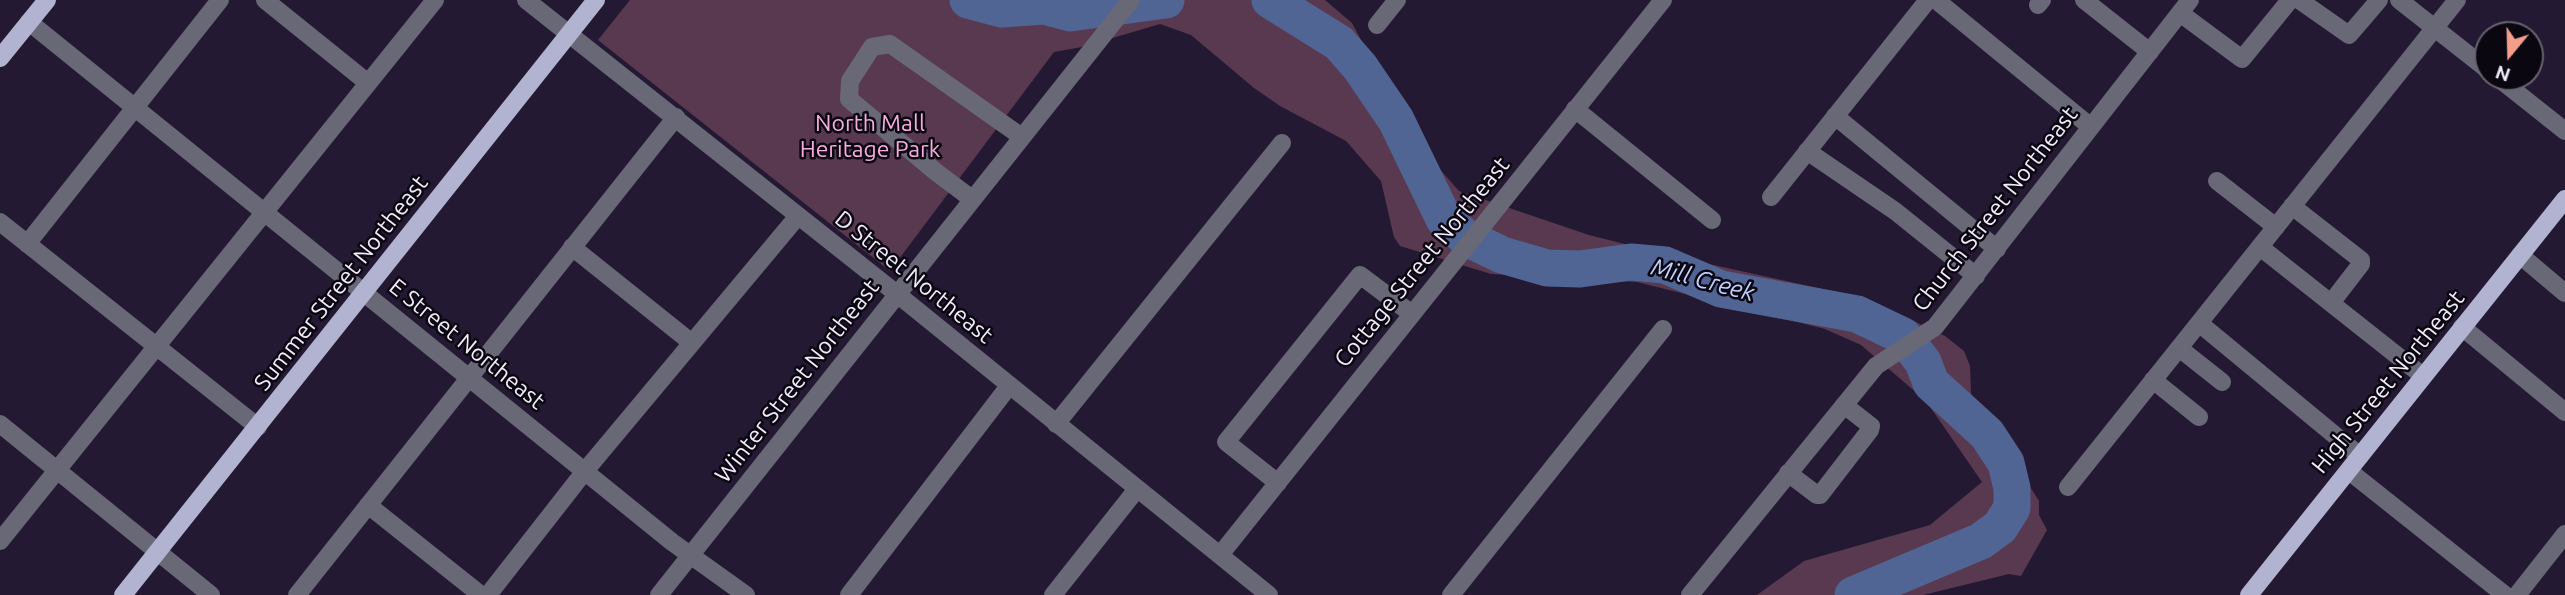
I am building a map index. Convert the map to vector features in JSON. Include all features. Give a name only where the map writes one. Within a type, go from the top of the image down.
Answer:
[{"type":"main road","points":[[0,58],[47,0]]},
{"type":"main road","name":"Summer Street Northeast","points":[[123,595],[596,0]]},
{"type":"main road","name":"High Street Northeast","points":[[2249,595],[2565,200]]},
{"type":"street","points":[[27,244],[220,0]]},
{"type":"street","points":[[265,0],[368,83]]},
{"type":"street","points":[[0,541],[435,0]]},
{"type":"street","name":"D Street Northeast","points":[[526,0],[897,294],[1220,555],[1260,592]]},
{"type":"street","name":"Winter Street Northeast","points":[[659,595],[1132,0]]},
{"type":"street","points":[[1377,25],[1397,0]]},
{"type":"street","name":"Cottage Street Northeast","points":[[1220,555],[1663,0]]},
{"type":"street","points":[[1771,197],[1927,0]]},
{"type":"street","points":[[1936,0],[2091,127]]},
{"type":"street","points":[[2084,0],[2150,52]]},
{"type":"street","points":[[2185,6],[2242,59],[2290,0]]},
{"type":"street","points":[[2299,0],[2349,35],[2379,0]]},
{"type":"street","points":[[2399,0],[2474,59]]},
{"type":"street","points":[[2068,487],[2457,0]]},
{"type":"street","name":"Church Street Northeast","points":[[1690,595],[1876,366],[1935,327],[2185,6]]},
{"type":"street","name":"E Street Northeast","points":[[29,22],[585,471],[746,595]]},
{"type":"street","points":[[972,199],[849,99],[850,81],[872,47],[890,44],[1022,137]]},
{"type":"street","points":[[2515,91],[2565,131]]},
{"type":"street","points":[[1575,109],[1712,220]]},
{"type":"street","points":[[1835,116],[1997,249]]},
{"type":"street","points":[[297,595],[676,117]]},
{"type":"street","points":[[1056,424],[1282,143]]},
{"type":"street","points":[[1807,151],[1895,211],[1976,275]]},
{"type":"street","points":[[2217,181],[2276,227]]},
{"type":"street","points":[[2292,206],[2361,260],[2361,264],[2331,303]]},
{"type":"street","points":[[488,595],[585,471],[797,216]]},
{"type":"street","points":[[0,222],[258,427]]},
{"type":"street","points":[[572,247],[692,343]]},
{"type":"street","points":[[2260,247],[2423,376]]},
{"type":"street","points":[[2520,255],[2565,293]]},
{"type":"street","points":[[1278,483],[1226,442],[1360,275],[1412,314]]},
{"type":"street","points":[[2199,323],[2360,456]]},
{"type":"street","points":[[2462,327],[2565,412]]},
{"type":"street","points":[[1451,595],[1663,328]]},
{"type":"street","points":[[2179,348],[2222,382]]},
{"type":"street","points":[[2153,380],[2199,417]]},
{"type":"street","points":[[849,595],[1010,386]]},
{"type":"street","points":[[1788,474],[1820,495],[1870,430],[1871,426],[1844,405]]},
{"type":"street","points":[[0,424],[211,595]]},
{"type":"street","points":[[2349,471],[2505,595]]},
{"type":"street","points":[[1054,595],[1137,489]]},
{"type":"street","points":[[368,505],[481,595]]},
{"type":"street","points":[[2516,595],[2565,534]]},
{"type":"green space","name":"North Mall Heritage Park","points":[[630,0],[1325,0],[1352,23],[1385,85],[1436,165],[1459,191],[1589,235],[1868,299],[1945,336],[1964,351],[1970,366],[1971,394],[2039,501],[2039,515],[2047,530],[2021,576],[2009,574],[1923,595],[1757,595],[1804,561],[1930,525],[1982,482],[1926,401],[1861,345],[1825,329],[1637,282],[1491,274],[1400,246],[1394,237],[1381,181],[1346,141],[1280,106],[1254,88],[1191,35],[1160,24],[1082,47],[1054,52],[890,271],[598,40]]},
{"type":"waterway","name":"Mill Creek","points":[[968,0],[1002,9],[1044,6],[1070,13],[1166,0]]},
{"type":"waterway","name":"Mill Creek","points":[[1270,0],[1339,43],[1360,67],[1396,120],[1444,219],[1465,237],[1502,255],[1547,268],[1580,269],[1631,262],[1665,265],[1721,289],[1857,314],[1903,336],[1923,362],[1931,383],[1987,434],[2006,463],[2012,488],[2012,508],[2000,527],[1981,541],[1853,595]]}]
